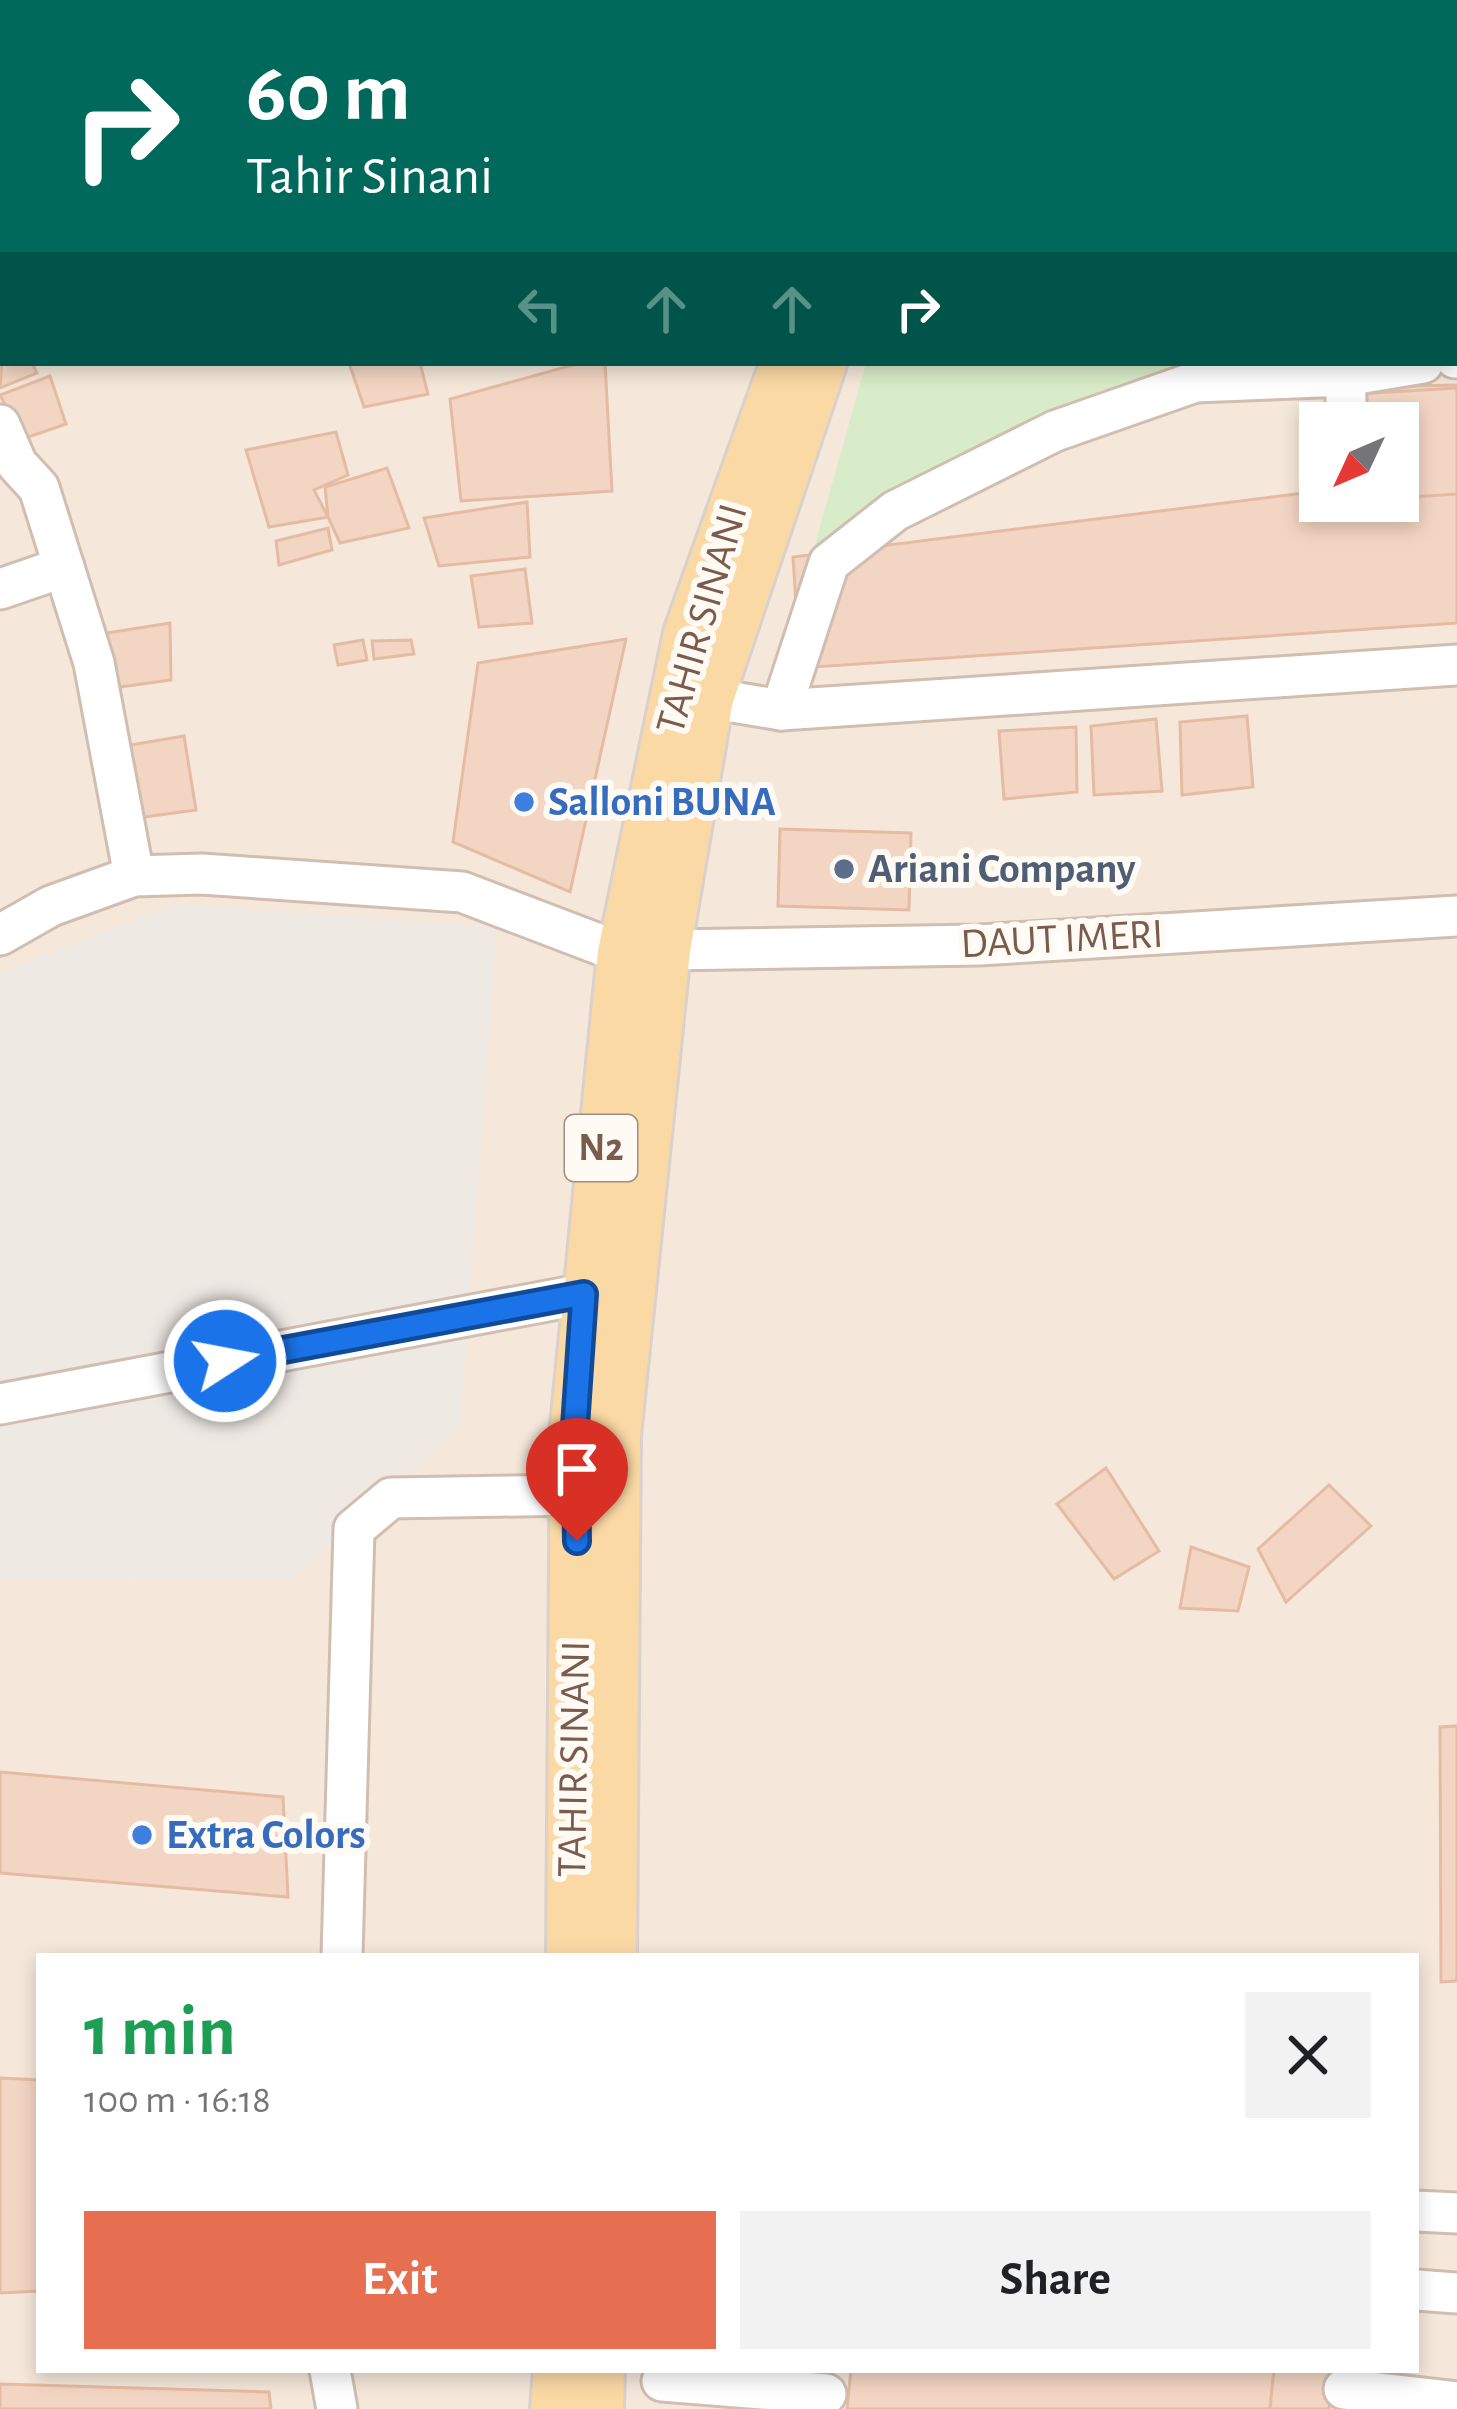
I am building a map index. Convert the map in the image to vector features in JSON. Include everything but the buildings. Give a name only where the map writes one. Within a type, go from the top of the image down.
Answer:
[{"type":"main road","name":"TAHIR SINANI","points":[[571,1953],[575,1426],[584,1294],[644,952],[688,634],[783,366]]},
{"type":"main road","name":"TAHIR SINANI","points":[[612,1953],[616,1435],[644,952],[709,698],[821,366]]},
{"type":"main road","points":[[555,2409],[558,2373]]},
{"type":"main road","points":[[599,2409],[600,2373]]},
{"type":"street","points":[[781,710],[829,563],[895,511],[1055,431],[1196,382],[1345,376],[1406,366]]},
{"type":"street","points":[[1345,376],[1346,402]]},
{"type":"street","points":[[0,425],[17,464],[39,488],[94,663],[134,876]]},
{"type":"street","points":[[0,590],[64,567]]},
{"type":"street","points":[[709,698],[781,710],[1457,665]]},
{"type":"street","points":[[0,935],[51,906],[134,876],[202,874],[462,892],[644,952]]},
{"type":"street","name":"DAUT IMERI","points":[[644,952],[979,945],[1457,916]]},
{"type":"street","points":[[0,1404],[584,1294]]},
{"type":"street","points":[[342,1953],[354,1529],[391,1498],[578,1495]]},
{"type":"street","points":[[1419,2211],[1457,2213]]},
{"type":"street","points":[[1419,2290],[1457,2294]]},
{"type":"street","points":[[331,2373],[337,2409]]},
{"type":"street","points":[[661,2387],[827,2391]]},
{"type":"street","points":[[1344,2389],[1457,2402]]},
{"type":"shaded area","points":[[0,366],[1457,366],[1457,2409],[0,2409]]},
{"type":"shaded area","points":[[174,904],[497,927],[460,1427],[292,1580],[0,1579],[0,973]]},
{"type":"green space","points":[[865,366],[1229,366],[812,555]]},
{"type":"place","name":"Salloni BUNA","points":[[524,802]]},
{"type":"place","name":"Ariani Company","points":[[844,869]]},
{"type":"place","name":"Extra Colors","points":[[142,1835]]},
{"type":"route","points":[[225,1361],[584,1294],[575,1426],[577,1541]]}]
